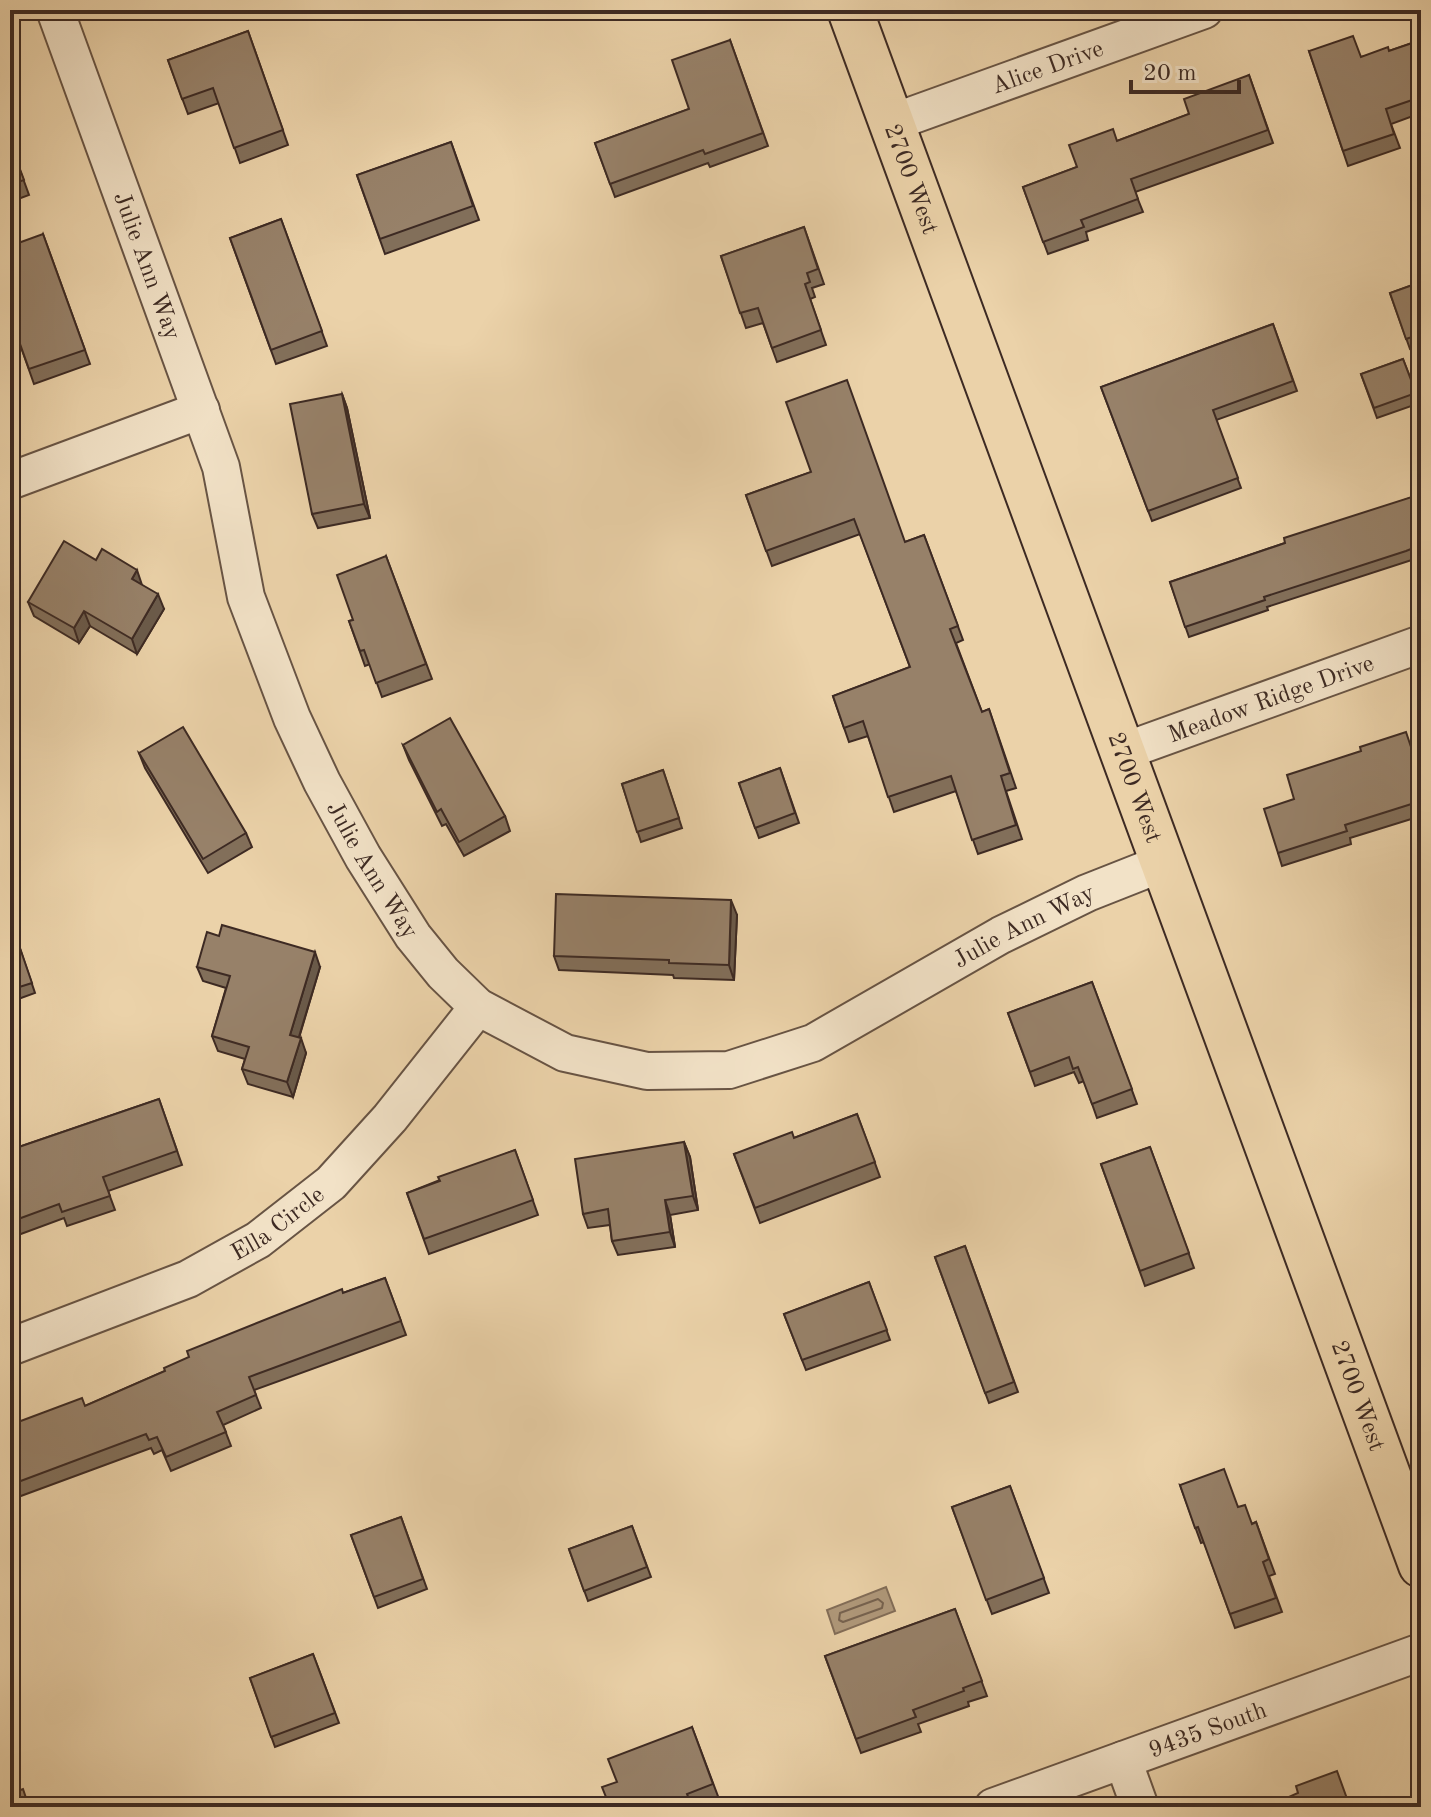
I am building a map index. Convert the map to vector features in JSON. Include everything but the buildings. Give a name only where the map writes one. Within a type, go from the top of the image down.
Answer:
[{"type":"main road","name":"2700 West","points":[[850,10],[1421,1565]]},
{"type":"street","name":"Julie Ann Way","points":[[55,10],[221,467],[246,597],[292,718],[356,844],[413,936],[443,973],[478,1007],[565,1053],[647,1071],[729,1070],[813,1043],[1001,935],[1087,893],[1163,863]]},
{"type":"street","name":"Alice Drive","points":[[891,123],[1204,10]]},
{"type":"street","points":[[10,481],[201,410]]},
{"type":"street","name":"Meadow Ridge Drive","points":[[1122,752],[1421,644]]},
{"type":"street","name":"Ella Circle","points":[[10,1347],[188,1279],[258,1240],[331,1183],[390,1118],[478,1007]]},
{"type":"street","name":"9435 South","points":[[993,1807],[1421,1652]]},
{"type":"street","points":[[1123,1760],[1140,1807]]},
{"type":"water","points":[[886,1587],[895,1611],[835,1634],[827,1610]]}]
